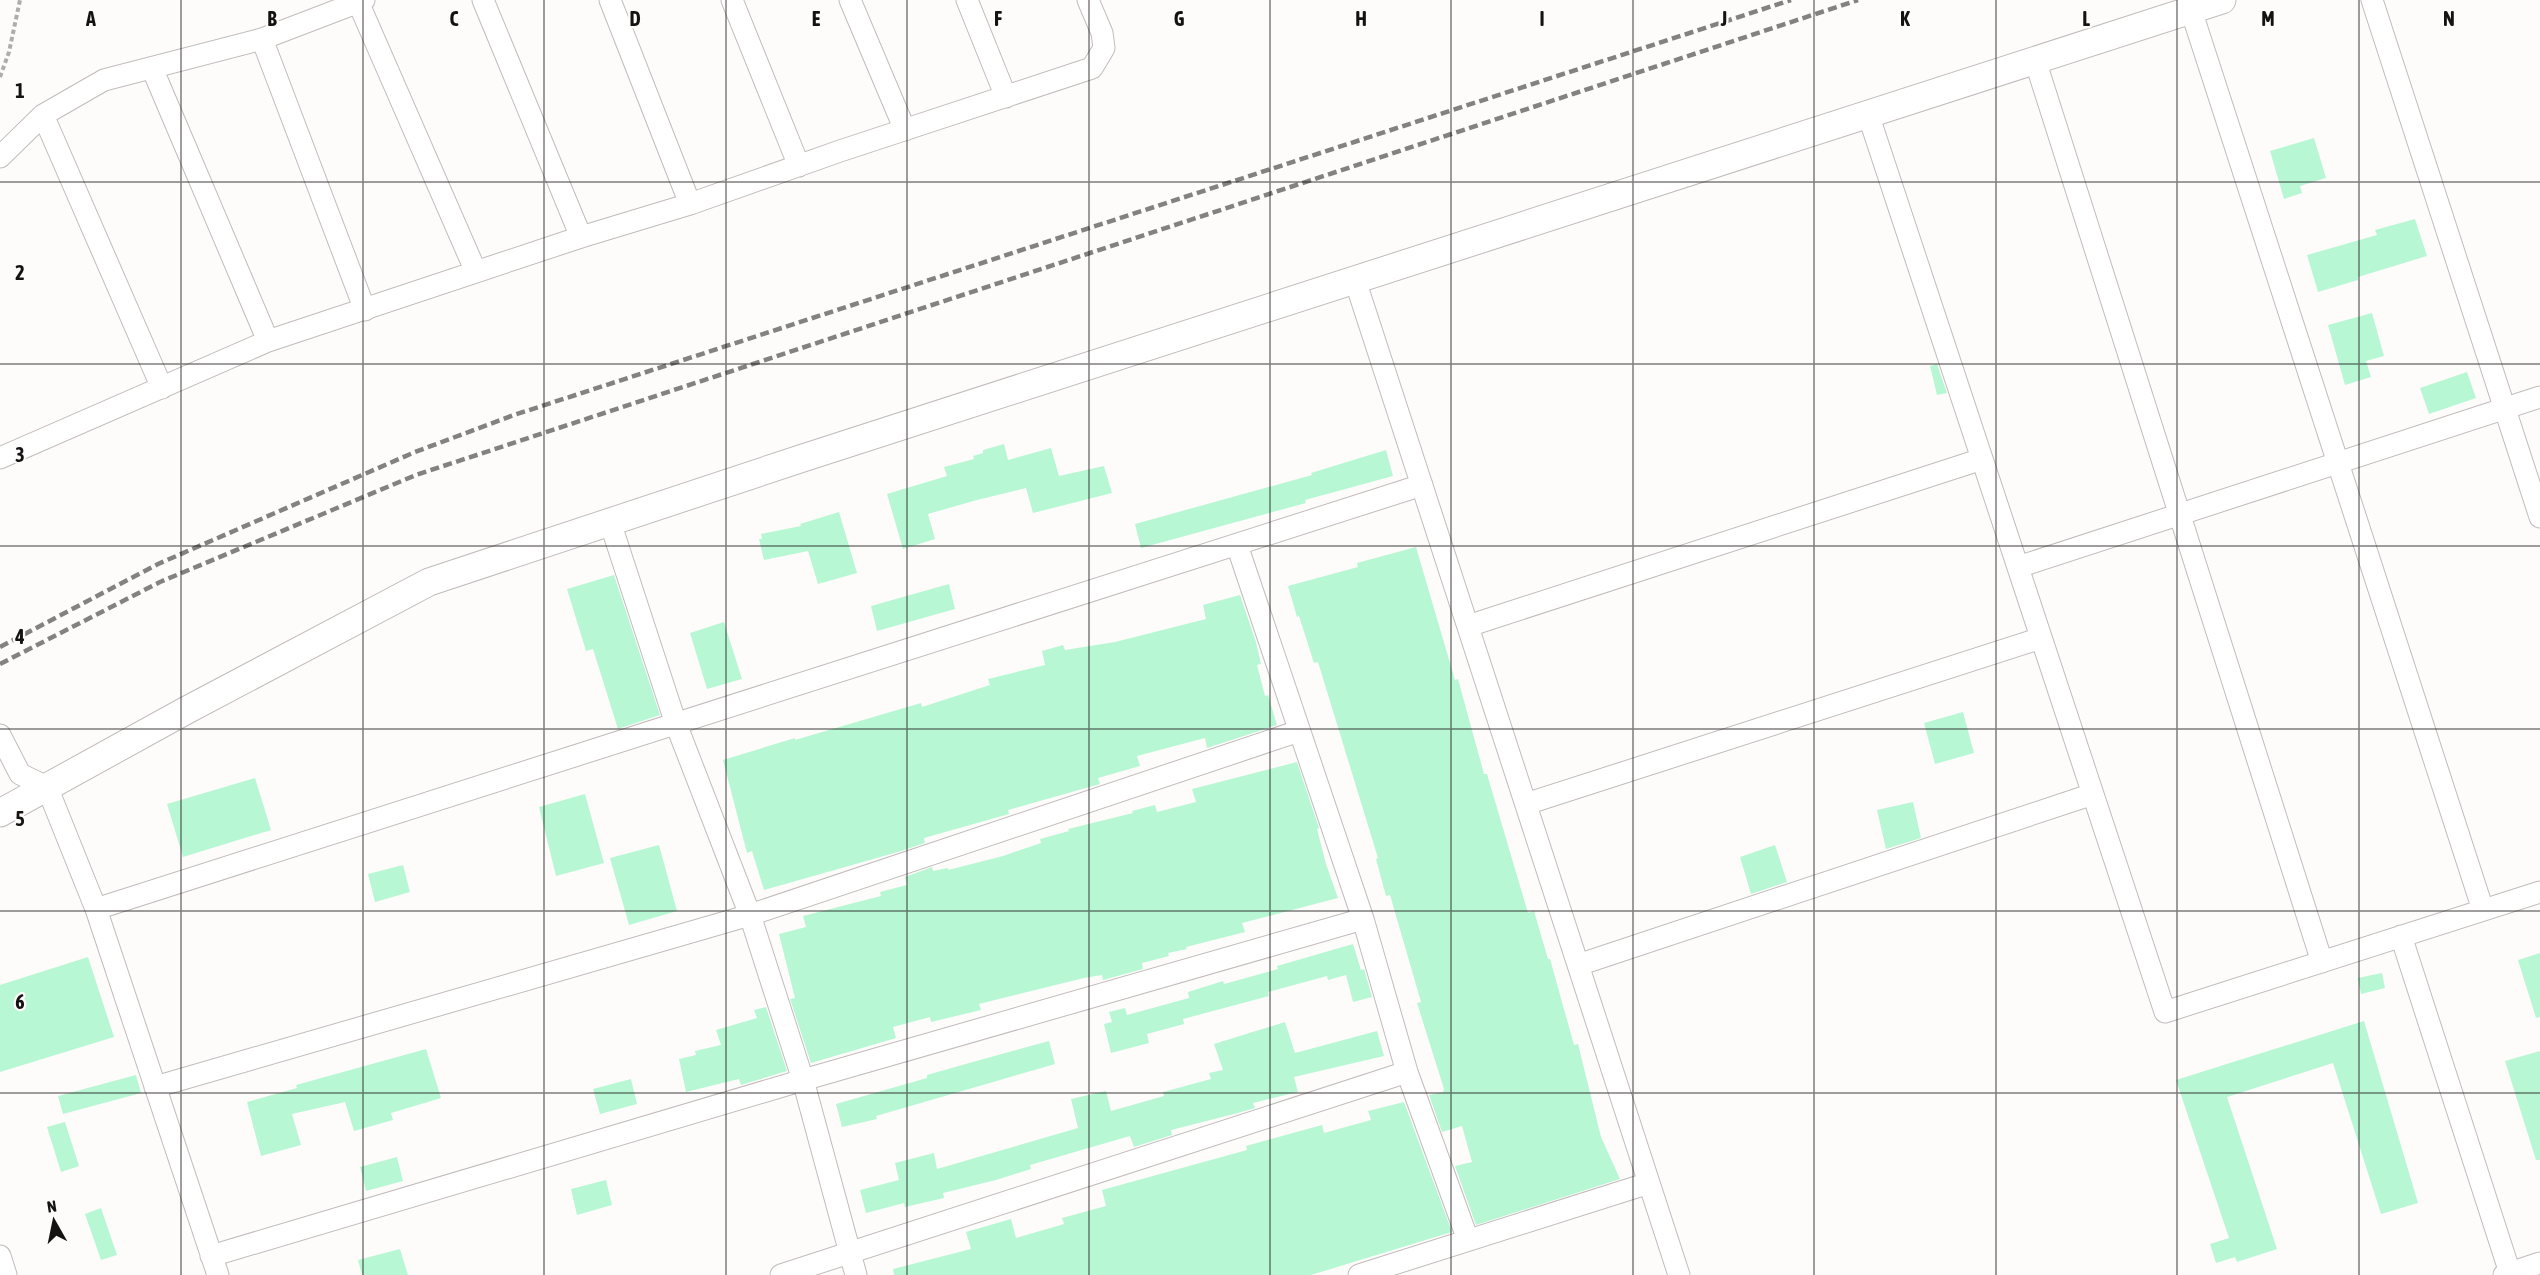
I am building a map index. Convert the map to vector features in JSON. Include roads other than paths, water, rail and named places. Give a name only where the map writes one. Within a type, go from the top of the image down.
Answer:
[{"type":"main road","points":[[0,813],[429,582],[2222,0]]},
{"type":"street","points":[[483,0],[581,237]]},
{"type":"street","points":[[610,0],[690,204]]},
{"type":"street","points":[[732,0],[799,166]]},
{"type":"street","points":[[850,0],[905,130]]},
{"type":"street","points":[[967,0],[1006,97]]},
{"type":"street","points":[[0,458],[268,341],[581,237],[690,204],[1092,68],[1104,48],[1102,33],[1088,0]]},
{"type":"street","points":[[2372,0],[2540,517]]},
{"type":"street","points":[[0,157],[43,115],[104,80],[262,39],[361,1],[476,272]]},
{"type":"street","points":[[2191,10],[2483,910]]},
{"type":"street","points":[[262,39],[365,310]]},
{"type":"street","points":[[2035,60],[2322,962]]},
{"type":"street","points":[[152,68],[268,341]]},
{"type":"street","points":[[1868,114],[2165,1012],[2540,892]]},
{"type":"street","points":[[43,115],[162,388]]},
{"type":"street","points":[[1355,280],[1679,1275]]},
{"type":"street","points":[[2018,567],[2540,397]]},
{"type":"street","points":[[1468,626],[1982,459]]},
{"type":"street","points":[[96,909],[1422,486]]},
{"type":"street","points":[[610,522],[676,724],[750,915],[803,1080],[856,1275]]},
{"type":"street","points":[[1237,545],[1363,919],[1407,1072],[1468,1240]]},
{"type":"street","points":[[1526,804],[2041,638]]},
{"type":"street","points":[[155,1087],[750,915],[1299,731]]},
{"type":"street","points":[[0,735],[20,774],[47,787],[96,909],[215,1266],[803,1080],[1363,919]]},
{"type":"street","points":[[1578,965],[2093,794]]},
{"type":"street","points":[[2401,936],[2507,1274],[2540,1263]]},
{"type":"street","points":[[781,1275],[1407,1072]]},
{"type":"street","points":[[1359,1275],[1649,1183]]},
{"type":"street","points":[[0,1256],[6,1275]]},
{"type":"railway","points":[[0,647],[158,564],[415,452],[514,415],[1791,0]]},
{"type":"railway","points":[[0,664],[160,582],[416,475],[1858,0]]}]
